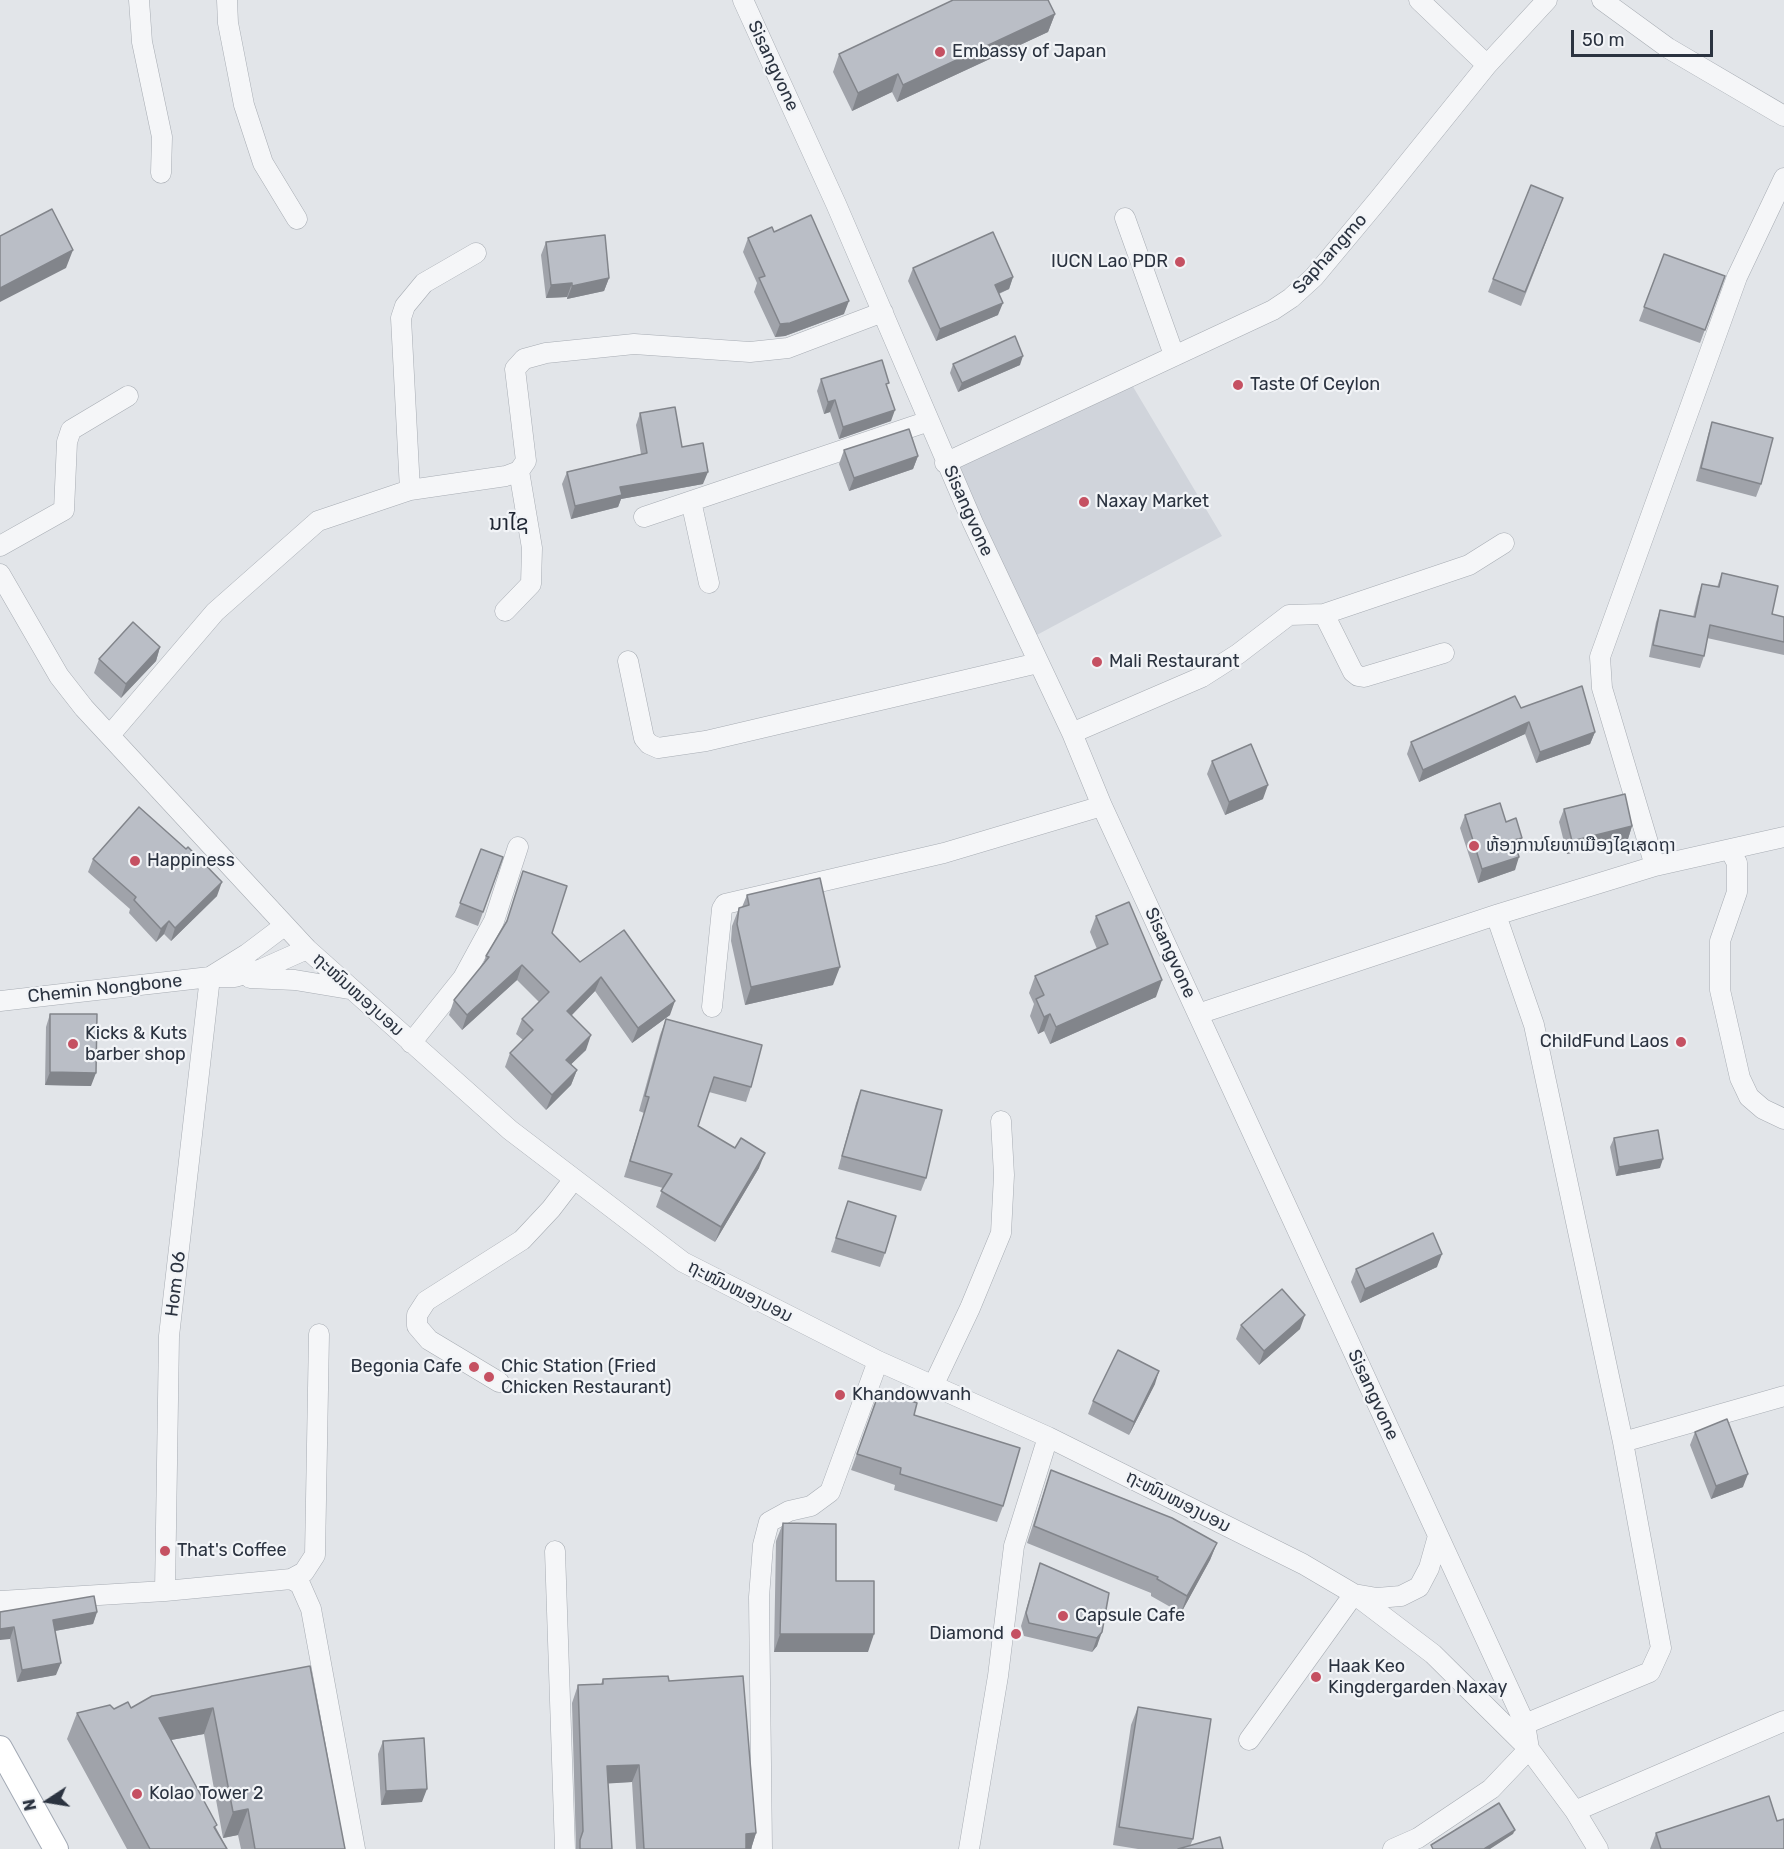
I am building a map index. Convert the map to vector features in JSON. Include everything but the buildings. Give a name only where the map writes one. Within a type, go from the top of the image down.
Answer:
[{"type":"main road","points":[[0,1748],[57,1849]]},
{"type":"street","points":[[139,0],[142,42],[162,137],[161,173]]},
{"type":"street","points":[[227,0],[228,23],[244,105],[263,163],[297,219]]},
{"type":"street","name":"Sisangvone","points":[[743,0],[884,312],[945,463],[1072,734],[1102,806],[1525,1724],[1529,1749]]},
{"type":"street","points":[[1419,0],[1486,65]]},
{"type":"street","name":"Saphangmo","points":[[945,463],[1273,310],[1291,298],[1314,277],[1486,65],[1547,0]]},
{"type":"street","points":[[1602,0],[1668,48],[1784,116]]},
{"type":"street","points":[[1656,866],[1602,688],[1600,657],[1737,277],[1784,178]]},
{"type":"street","points":[[1125,218],[1174,355]]},
{"type":"street","points":[[410,490],[401,318],[405,306],[424,284],[476,253]]},
{"type":"street","points":[[110,735],[215,612],[318,521],[410,490],[506,476],[519,471],[526,461],[515,369],[524,359],[546,353],[634,344],[750,352],[788,348],[884,312]]},
{"type":"street","points":[[0,546],[64,510],[67,442],[71,430],[128,396]]},
{"type":"street","points":[[644,517],[929,421]]},
{"type":"street","points":[[505,611],[531,584],[532,548],[519,471]]},
{"type":"street","points":[[692,501],[709,583]]},
{"type":"street","points":[[1072,734],[1202,677],[1238,654],[1289,615],[1324,614],[1469,565],[1504,543]]},
{"type":"street","name":"ຖະໜົນໜອງບອນ","points":[[0,574],[5,593],[59,676],[84,708],[307,949],[350,990],[510,1130],[683,1262],[878,1360],[1047,1437],[1303,1564],[1354,1594],[1433,1654],[1529,1749],[1575,1811],[1598,1849]]},
{"type":"street","points":[[1324,614],[1353,672],[1358,676],[1364,677],[1444,653]]},
{"type":"street","points":[[628,661],[645,738],[658,748],[706,741],[1038,663]]},
{"type":"street","points":[[712,1007],[722,909],[725,904],[944,853],[1102,806]]},
{"type":"street","points":[[1198,1014],[1496,915],[1656,866],[1784,837]]},
{"type":"street","points":[[411,1043],[463,978],[494,921],[518,847]]},
{"type":"street","points":[[1730,850],[1737,863],[1737,892],[1720,941],[1720,990],[1740,1078],[1749,1097],[1763,1109],[1784,1119]]},
{"type":"street","points":[[1496,915],[1534,1025],[1623,1442],[1661,1648],[1659,1658],[1650,1672],[1525,1724]]},
{"type":"street","name":"Chemin Nongbone","points":[[210,977],[284,926]]},
{"type":"street","name":"Chemin Nongbone","points":[[0,1001],[210,977],[235,977],[262,969],[307,949]]},
{"type":"street","name":"Hom 06","points":[[165,1592],[170,1335],[210,977]]},
{"type":"street","points":[[235,977],[295,980],[350,990]]},
{"type":"street","points":[[934,1384],[970,1308],[1001,1233],[1004,1175],[1001,1121]]},
{"type":"street","points":[[499,1382],[429,1340],[417,1326],[417,1314],[426,1301],[522,1240],[551,1209],[574,1179]]},
{"type":"street","points":[[0,1601],[165,1592],[291,1579],[304,1572],[315,1555],[319,1334]]},
{"type":"street","points":[[762,1849],[759,1597],[763,1545],[769,1522],[789,1511],[811,1506],[830,1492],[878,1360]]},
{"type":"street","points":[[1623,1442],[1784,1396]]},
{"type":"street","points":[[969,1849],[998,1676],[1014,1546],[1047,1437]]},
{"type":"street","points":[[1249,1740],[1354,1594],[1377,1598],[1401,1596],[1419,1587],[1429,1568],[1438,1536]]},
{"type":"street","points":[[555,1551],[565,1849]]},
{"type":"street","points":[[291,1579],[300,1584],[311,1609],[355,1849]]},
{"type":"street","points":[[1575,1811],[1784,1721]]},
{"type":"street","points":[[1393,1849],[1418,1838],[1491,1789],[1529,1749]]},
{"type":"shaded area","name":"Naxay Market","points":[[1129,380],[1222,536],[1033,637],[951,467]]},
{"type":"place","name":"Embassy of Japan","points":[[940,52]]},
{"type":"place","name":"IUCN Lao PDR","points":[[1180,262]]},
{"type":"place","name":"Taste Of Ceylon","points":[[1238,385]]},
{"type":"place","name":"Naxay Market","points":[[1084,502]]},
{"type":"place","name":"Mali Restaurant","points":[[1097,662]]},
{"type":"place","name":"ຫ້ອງການໂຍທາເມືອງໄຊເສດຖາ","points":[[1474,846]]},
{"type":"place","name":"Happiness","points":[[135,861]]},
{"type":"place","name":"ChildFund Laos","points":[[1681,1042]]},
{"type":"place","name":"Kicks & Kuts barber shop","points":[[73,1044]]},
{"type":"place","name":"Begonia Cafe","points":[[474,1367]]},
{"type":"place","name":"Chic Station (Fried Chicken Restaurant)","points":[[489,1377]]},
{"type":"place","name":"Khandowvanh","points":[[840,1395]]},
{"type":"place","name":"That's Coffee","points":[[165,1551]]},
{"type":"place","name":"Capsule Cafe","points":[[1063,1616]]},
{"type":"place","name":"Diamond","points":[[1016,1634]]},
{"type":"place","name":"Haak Keo Kingdergarden Naxay","points":[[1316,1677]]},
{"type":"place","name":"Kolao Tower 2","points":[[137,1794]]},
{"type":"district","name":"ນາໄຊ","points":[[509,524]]}]
